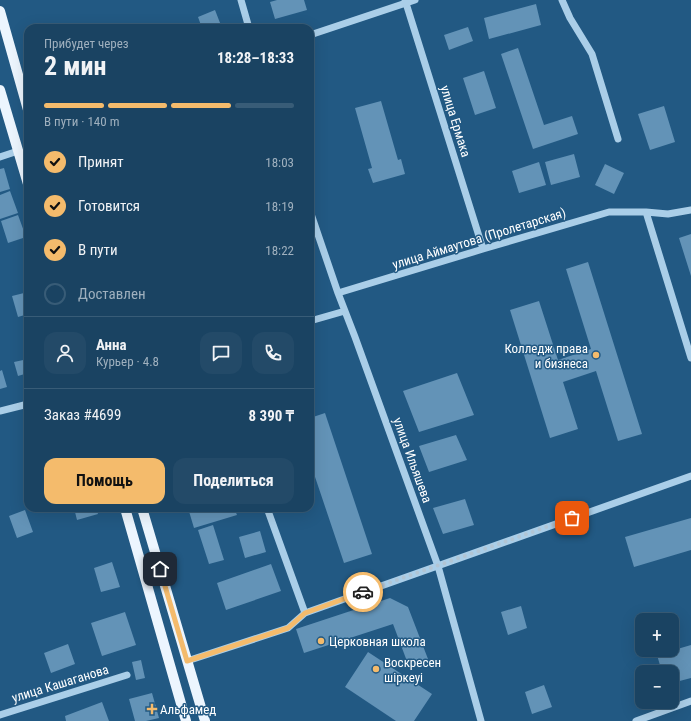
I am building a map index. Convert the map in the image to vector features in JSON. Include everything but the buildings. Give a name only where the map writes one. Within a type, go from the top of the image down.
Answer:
[{"type":"main road","points":[[0,11],[24,96]]},
{"type":"main road","points":[[0,90],[24,171]]},
{"type":"main road","points":[[126,512],[186,721]]},
{"type":"main road","points":[[143,512],[205,721]]},
{"type":"street","points":[[241,0],[248,24]]},
{"type":"street","points":[[314,34],[406,1],[415,0]]},
{"type":"street","points":[[562,0],[570,18],[592,54],[618,139]]},
{"type":"street","name":"улица Ермака","points":[[406,1],[483,249]]},
{"type":"street","points":[[0,157],[18,151]]},
{"type":"street","name":"улица Аймаутова (Пролетарская)","points":[[338,293],[609,212],[646,212],[668,214],[691,210]]},
{"type":"street","points":[[646,212],[691,358]]},
{"type":"street","name":"улица Ильяшева","points":[[314,223],[338,293],[438,566],[481,721]]},
{"type":"street","points":[[314,320],[345,311]]},
{"type":"street","points":[[0,411],[24,405]]},
{"type":"street","points":[[187,661],[288,628],[305,613],[691,476]]},
{"type":"street","points":[[268,512],[305,613]]},
{"type":"street","name":"улица Кашаганова","points":[[0,715],[127,675]]},
{"type":"street","points":[[636,721],[691,702]]},
{"type":"way so far","points":[[363,592],[572,518]]},
{"type":"place","name":"Колледж права и бизнеса","points":[[596,355]]},
{"type":"place","name":"Церковная школа","points":[[321,641]]},
{"type":"place","name":"Воскресен шіркеуі","points":[[376,669]]},
{"type":"place","name":"Альфамед","points":[[152,709]]},
{"type":"route","points":[[160,569],[187,661],[288,628],[305,613],[363,592]]}]
